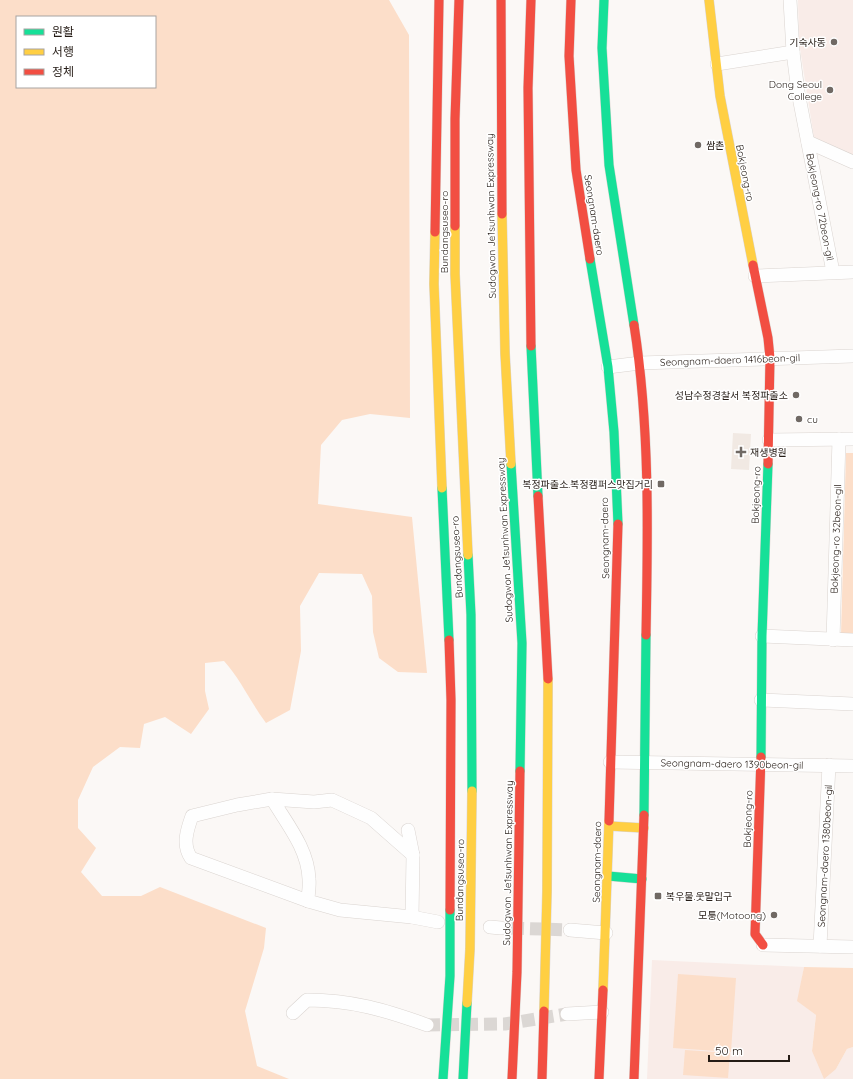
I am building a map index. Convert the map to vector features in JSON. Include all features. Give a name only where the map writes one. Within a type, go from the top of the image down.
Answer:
[{"type":"main road","name":"Bundangsuseo-ro","points":[[439,0],[434,284],[451,700],[450,976],[443,1079]]},
{"type":"main road","name":"Bundangsuseo-ro","points":[[459,0],[457,33],[455,274],[471,615],[472,774],[470,949],[463,1079]]},
{"type":"main road","name":"Sudogwon Je1sunhwan Expressway","points":[[501,0],[501,162],[505,353],[522,644],[517,972],[512,1079]]},
{"type":"main road","points":[[532,0],[528,88],[531,367],[548,673],[547,891],[542,1079]]},
{"type":"main road","name":"Seongnam-daero","points":[[571,0],[569,56],[576,170],[608,367],[614,432],[618,527],[610,762],[608,876],[599,1079]]},
{"type":"main road","points":[[604,0],[602,48],[609,165],[640,363],[648,519],[644,828],[634,1079]]},
{"type":"main road","name":"Bokjeong-ro","points":[[709,0],[721,104],[768,338],[770,358],[769,440],[762,636],[761,765],[755,934],[763,945]]},
{"type":"main road","points":[[609,826],[644,828]]},
{"type":"main road","points":[[608,876],[642,879]]},
{"type":"street","name":"Bokjeong-ro 72beon-gil","points":[[790,0],[793,52],[808,142],[833,272]]},
{"type":"street","points":[[717,64],[793,52]]},
{"type":"street","name":"Bokjeong-ro 72beon-gil","points":[[808,142],[853,162]]},
{"type":"street","points":[[755,276],[853,272]]},
{"type":"street","name":"Seongnam-daero 1416beon-gil","points":[[608,367],[640,363],[853,356]]},
{"type":"street","name":"Bokjeong-ro 32beon-gil","points":[[833,640],[839,439]]},
{"type":"street","points":[[769,440],[853,439]]},
{"type":"street","points":[[762,636],[853,640]]},
{"type":"street","points":[[761,700],[853,704]]},
{"type":"street","name":"Seongnam-daero 1390beon-gil","points":[[610,762],[853,766]]},
{"type":"street","name":"Seongnam-daero 1380beon-gil","points":[[820,946],[829,765]]},
{"type":"street","points":[[272,799],[300,844],[306,858],[310,878],[308,901]]},
{"type":"street","points":[[413,855],[371,818],[332,800],[314,802],[272,799],[237,805],[192,816],[186,832],[186,852],[191,858],[308,901],[340,910],[412,917],[438,922]]},
{"type":"street","points":[[408,830],[413,855],[412,917]]},
{"type":"street","points":[[570,930],[606,933]]},
{"type":"street","points":[[763,945],[853,947]]},
{"type":"street","points":[[293,1013],[307,1000],[357,1003],[427,1025]]},
{"type":"street","points":[[567,1014],[602,1012]]},
{"type":"shaded area","points":[[0,0],[389,0],[409,35],[410,418],[370,414],[342,420],[321,445],[318,504],[412,517],[427,673],[398,672],[379,658],[373,632],[372,596],[362,574],[319,573],[300,606],[301,651],[290,710],[266,723],[236,676],[224,661],[205,663],[205,691],[209,709],[191,734],[165,717],[144,724],[140,748],[120,747],[93,767],[78,800],[78,828],[96,848],[81,872],[102,896],[141,896],[160,887],[266,928],[264,948],[245,1011],[257,1066],[289,1079],[0,1079]]},
{"type":"shaded area","name":"Dong Seoul College","points":[[798,0],[853,0],[853,156],[814,138],[799,42]]},
{"type":"shaded area","name":"재생병원","points":[[733,433],[751,434],[749,470],[731,469]]},
{"type":"shaded area","points":[[846,453],[853,453],[853,635],[841,635]]},
{"type":"shaded area","points":[[652,960],[804,967],[798,1001],[816,1015],[812,1051],[836,1069],[847,1049],[853,1047],[853,1079],[647,1079]]},
{"type":"shaded area","points":[[804,967],[853,968],[853,1047],[847,1049],[836,1069],[824,1079],[812,1051],[816,1015],[797,1001]]},
{"type":"shaded area","points":[[678,974],[736,978],[731,1052],[673,1048]]},
{"type":"shaded area","points":[[685,1050],[730,1053],[728,1078],[683,1075]]},
{"type":"tunnel","points":[[511,928],[570,930]]},
{"type":"tunnel","points":[[427,1025],[505,1024],[567,1014]]},
{"type":"traffic: fast","points":[[604,0],[602,48],[609,165],[634,325]]},
{"type":"traffic: fast","points":[[590,259],[608,367],[614,432],[618,524]]},
{"type":"traffic: fast","points":[[531,346],[538,496]]},
{"type":"traffic: fast","points":[[511,464],[522,643],[520,771]]},
{"type":"traffic: fast","points":[[761,757],[762,636],[768,464]]},
{"type":"traffic: fast","points":[[442,488],[449,640]]},
{"type":"traffic: fast","points":[[468,555],[471,615],[472,791]]},
{"type":"traffic: fast","points":[[644,815],[646,635]]},
{"type":"traffic: fast","points":[[608,876],[642,879]]},
{"type":"traffic: fast","points":[[443,1079],[450,976],[450,910]]},
{"type":"traffic: fast","points":[[463,1079],[467,1003]]},
{"type":"traffic: slow","points":[[709,0],[720,96],[753,265]]},
{"type":"traffic: slow","points":[[502,214],[505,353],[511,464]]},
{"type":"traffic: slow","points":[[455,226],[455,274],[468,555]]},
{"type":"traffic: slow","points":[[435,232],[434,284],[442,488]]},
{"type":"traffic: slow","points":[[544,1011],[547,891],[548,679]]},
{"type":"traffic: slow","points":[[467,1003],[470,949],[472,791]]},
{"type":"traffic: slow","points":[[603,990],[609,821]]},
{"type":"traffic: slow","points":[[609,826],[644,828]]},
{"type":"traffic: jam","points":[[435,232],[439,0]]},
{"type":"traffic: jam","points":[[455,226],[455,119],[459,0]]},
{"type":"traffic: jam","points":[[501,0],[502,214]]},
{"type":"traffic: jam","points":[[531,0],[528,88],[531,346]]},
{"type":"traffic: jam","points":[[571,0],[569,56],[576,170],[590,259]]},
{"type":"traffic: jam","points":[[753,265],[768,338],[770,358],[768,464]]},
{"type":"traffic: jam","points":[[634,325],[643,402],[647,480],[646,635]]},
{"type":"traffic: jam","points":[[538,496],[548,679]]},
{"type":"traffic: jam","points":[[609,821],[618,524]]},
{"type":"traffic: jam","points":[[449,640],[451,700],[450,910]]},
{"type":"traffic: jam","points":[[761,757],[755,934],[763,945]]},
{"type":"traffic: jam","points":[[512,1079],[517,972],[520,771]]},
{"type":"traffic: jam","points":[[634,1079],[644,815]]},
{"type":"traffic: jam","points":[[599,1079],[603,990]]},
{"type":"traffic: jam","points":[[542,1079],[544,1011]]},
{"type":"place","name":"기숙사동","points":[[834,42]]},
{"type":"place","name":"Dong Seoul College","points":[[830,90]]},
{"type":"place","name":"쌈촌","points":[[698,145]]},
{"type":"place","name":"성남수정경찰서 복정파출소","points":[[796,395]]},
{"type":"place","name":"cu","points":[[799,419]]},
{"type":"place","name":"재생병원","points":[[741,452]]},
{"type":"place","name":"복정파출소.복정캠퍼스맛집거리","points":[[661,484]]},
{"type":"place","name":"복우물.웃말입구","points":[[658,896]]},
{"type":"place","name":"모퉁(Motoong)","points":[[774,915]]}]
